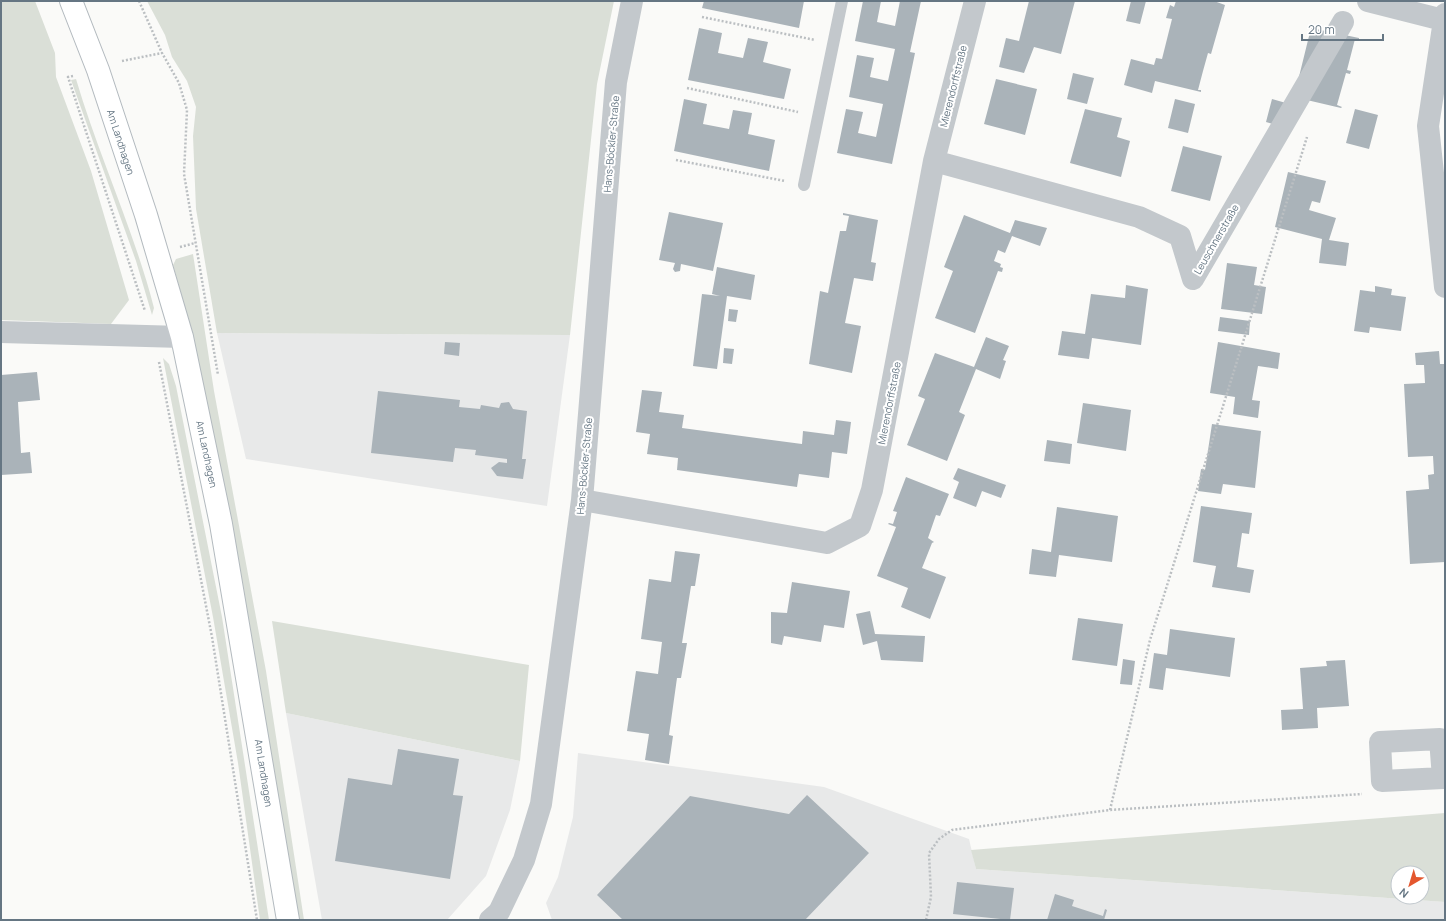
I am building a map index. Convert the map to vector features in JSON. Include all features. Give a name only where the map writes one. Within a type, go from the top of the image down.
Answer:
[{"type":"street","name":"Am Landhagen","points":[[72,1],[98,70],[146,215],[182,336],[223,531],[288,920]]},
{"type":"street","name":"Hans-Böckler-Straße","points":[[500,917],[524,860],[541,804],[582,500],[616,82],[632,1]]},
{"type":"street","name":"Mierendorffstraße","points":[[582,500],[828,543],[860,526],[872,490],[934,161],[975,1]]},
{"type":"street","points":[[1368,1],[1444,17],[1428,126],[1445,287]]},
{"type":"street","name":"Leuschnerstraße","points":[[934,161],[1138,217],[1180,236],[1193,279],[1343,22]]},
{"type":"street","points":[[1,332],[182,336]]},
{"type":"street","points":[[1440,739],[1443,753],[1443,778],[1382,781],[1380,742],[1440,739]]},
{"type":"lane","points":[[804,185],[842,1]]},
{"type":"path","points":[[702,16],[833,44]]},
{"type":"path","points":[[162,54],[121,61],[98,70],[68,77],[153,335],[212,637],[257,920]]},
{"type":"path","points":[[687,88],[818,116]]},
{"type":"path","points":[[1110,810],[1150,640],[1307,136]]},
{"type":"path","points":[[676,160],[804,185]]},
{"type":"path","points":[[926,920],[931,896],[929,853],[939,839],[952,830],[1110,810],[1360,795],[1382,781]]},
{"type":"shaded area","points":[[1,1],[35,1],[55,53],[56,77],[91,171],[129,300],[111,324],[1,320]]},
{"type":"shaded area","points":[[147,1],[614,1],[597,84],[570,335],[217,333],[196,209],[193,136],[196,107],[187,81],[172,57],[165,35]]},
{"type":"shaded area","points":[[76,79],[95,137],[137,250],[154,308],[152,315],[136,261],[71,80]]},
{"type":"shaded area","points":[[193,254],[214,391],[266,671],[304,920],[296,920],[274,776],[227,503],[199,366],[173,265],[176,259]]},
{"type":"shaded area","points":[[217,333],[570,335],[547,506],[246,459]]},
{"type":"shaded area","points":[[163,358],[169,364],[176,386],[222,617],[269,920],[260,920],[238,763],[213,617]]},
{"type":"shaded area","points":[[272,621],[529,665],[520,761],[286,713]]},
{"type":"shaded area","points":[[286,713],[520,761],[510,810],[486,876],[447,920],[322,920]]},
{"type":"shaded area","points":[[578,753],[824,787],[969,839],[976,869],[1390,898],[1390,905],[1430,905],[1430,901],[1445,902],[1445,920],[552,920],[546,903],[558,877],[573,817]]},
{"type":"shaded area","points":[[1445,813],[1445,902],[1430,901],[1430,865],[1390,865],[1390,898],[976,869],[971,850]]},
{"type":"building","points":[[704,1],[804,1],[799,28],[702,8]]},
{"type":"building","points":[[863,1],[881,1],[877,22],[895,26],[900,1],[921,1],[910,52],[915,53],[892,164],[837,153],[846,109],[863,112],[858,133],[876,137],[883,104],[849,97],[857,55],[874,58],[870,77],[888,81],[895,49],[855,41]]},
{"type":"building","points":[[1029,1],[1075,1],[1061,54],[1034,47],[1024,73],[999,67],[1006,38],[1019,41]]},
{"type":"building","points":[[1131,1],[1146,1],[1140,24],[1126,21]]},
{"type":"building","points":[[1176,1],[1214,1],[1225,5],[1211,54],[1208,53],[1203,71],[1198,90],[1201,90],[1201,92],[1155,81],[1152,93],[1124,85],[1131,59],[1154,65],[1156,58],[1162,59],[1172,19],[1166,18],[1170,5],[1174,7]]},
{"type":"building","points":[[699,28],[722,33],[718,53],[743,58],[748,38],[768,42],[763,62],[791,69],[784,99],[688,80]]},
{"type":"building","points":[[1311,28],[1359,38],[1359,40],[1355,39],[1347,70],[1351,71],[1350,74],[1346,73],[1337,105],[1342,107],[1341,108],[1294,97]]},
{"type":"building","points":[[1073,73],[1094,78],[1087,104],[1067,99]]},
{"type":"building","points":[[996,79],[1037,89],[1025,135],[984,124]]},
{"type":"building","points":[[684,99],[707,104],[703,124],[729,129],[733,110],[752,113],[748,134],[775,140],[769,171],[674,151]]},
{"type":"building","points":[[1175,99],[1195,104],[1188,133],[1168,128]]},
{"type":"building","points":[[1272,99],[1293,105],[1287,128],[1266,122]]},
{"type":"building","points":[[1085,109],[1122,118],[1117,137],[1130,141],[1121,177],[1070,163]]},
{"type":"building","points":[[1355,109],[1378,115],[1369,149],[1346,143]]},
{"type":"building","points":[[1183,146],[1222,156],[1210,201],[1171,191]]},
{"type":"building","points":[[1288,172],[1326,181],[1320,203],[1312,201],[1309,210],[1336,218],[1329,240],[1349,243],[1346,266],[1319,263],[1322,239],[1275,227]]},
{"type":"building","points":[[669,212],[723,223],[713,271],[681,264],[680,271],[675,272],[673,269],[675,263],[659,260]]},
{"type":"building","points":[[843,213],[878,220],[871,262],[876,263],[873,281],[854,278],[845,323],[861,326],[852,373],[809,364],[820,291],[828,293],[840,231],[846,231],[849,216],[843,215]]},
{"type":"building","points":[[964,215],[1010,233],[1015,220],[1047,228],[1040,246],[1012,236],[1005,253],[998,250],[994,261],[1001,264],[1000,267],[1003,268],[1002,272],[998,271],[975,333],[935,318],[953,271],[944,267]]},
{"type":"building","points":[[1227,263],[1257,267],[1254,285],[1266,287],[1262,314],[1221,309]]},
{"type":"building","points":[[717,267],[755,275],[751,300],[727,296],[717,369],[693,366],[702,294],[720,296],[712,294]]},
{"type":"building","points":[[1126,285],[1148,289],[1141,345],[1092,338],[1089,359],[1058,355],[1062,331],[1085,334],[1091,294],[1125,298]]},
{"type":"building","points":[[1375,286],[1392,289],[1391,295],[1406,297],[1401,331],[1370,327],[1369,333],[1354,331],[1360,290],[1375,292]]},
{"type":"building","points":[[729,309],[738,310],[736,322],[728,321]]},
{"type":"building","points":[[1220,317],[1250,321],[1249,335],[1218,331]]},
{"type":"building","points":[[986,337],[1009,346],[1003,360],[1006,361],[1000,379],[976,369],[959,412],[965,415],[947,461],[907,445],[925,399],[918,396],[935,353],[974,367]]},
{"type":"building","points":[[445,342],[460,343],[459,356],[444,354]]},
{"type":"building","points":[[1218,342],[1280,353],[1278,369],[1258,366],[1252,400],[1260,401],[1258,418],[1233,414],[1235,397],[1210,393]]},
{"type":"building","points":[[724,348],[734,349],[732,364],[723,363]]},
{"type":"building","points":[[1439,351],[1440,364],[1445,364],[1445,562],[1410,564],[1406,491],[1429,489],[1428,475],[1434,474],[1433,456],[1408,457],[1404,384],[1425,383],[1424,365],[1416,365],[1415,353]]},
{"type":"building","points":[[37,372],[40,400],[18,402],[21,453],[30,452],[32,473],[1,475],[1,375]]},
{"type":"building","points":[[642,390],[662,392],[659,412],[684,415],[682,428],[802,444],[803,431],[834,435],[836,420],[851,422],[847,454],[832,452],[829,478],[799,474],[797,487],[677,470],[678,458],[647,454],[650,434],[636,432]]},
{"type":"building","points":[[378,391],[460,400],[459,407],[480,409],[481,405],[499,408],[501,403],[509,402],[513,409],[527,411],[522,459],[526,459],[523,479],[497,476],[491,468],[499,462],[507,463],[507,459],[475,455],[476,450],[455,448],[453,462],[371,453]]},
{"type":"building","points":[[1083,403],[1131,410],[1126,451],[1077,443]]},
{"type":"building","points":[[1212,424],[1261,431],[1255,488],[1223,484],[1221,494],[1198,491],[1201,469],[1205,470]]},
{"type":"building","points":[[1047,440],[1072,444],[1070,464],[1044,461]]},
{"type":"building","points":[[958,468],[1006,485],[1001,498],[982,491],[976,507],[953,498],[959,482],[953,479]]},
{"type":"building","points":[[906,477],[949,494],[940,516],[936,515],[928,538],[934,542],[932,543],[922,568],[946,577],[930,619],[901,607],[908,588],[877,576],[896,527],[888,524],[893,524],[897,512],[893,511]]},
{"type":"building","points":[[1201,506],[1252,513],[1249,534],[1242,533],[1237,567],[1254,570],[1250,593],[1212,587],[1216,566],[1193,562]]},
{"type":"building","points":[[1057,507],[1118,516],[1112,562],[1059,555],[1056,577],[1029,574],[1032,549],[1051,552]]},
{"type":"building","points":[[675,551],[700,554],[695,586],[691,586],[682,643],[687,643],[681,678],[677,678],[669,735],[673,736],[669,764],[645,760],[649,734],[627,731],[636,671],[658,674],[662,642],[641,639],[649,579],[671,582]]},
{"type":"building","points":[[792,582],[850,591],[844,628],[824,625],[821,642],[784,636],[782,645],[771,643],[771,612],[787,613]]},
{"type":"building","points":[[870,611],[875,634],[925,636],[923,662],[881,660],[877,641],[863,645],[856,614]]},
{"type":"building","points":[[1078,618],[1123,624],[1117,666],[1072,660]]},
{"type":"building","points":[[1170,629],[1235,638],[1230,677],[1166,668],[1163,690],[1149,688],[1154,653],[1167,655]]},
{"type":"building","points":[[1123,659],[1135,661],[1132,685],[1120,684]]},
{"type":"building","points":[[1345,660],[1349,706],[1317,708],[1318,728],[1282,730],[1281,710],[1303,709],[1300,668],[1327,666],[1326,661]]},
{"type":"building","points":[[398,749],[459,759],[453,795],[463,796],[450,879],[335,861],[348,778],[392,785]]},
{"type":"building","points":[[807,795],[869,853],[805,920],[623,920],[597,895],[690,796],[789,814]]},
{"type":"building","points":[[957,882],[1014,888],[1010,920],[953,914]]},
{"type":"building","points":[[1055,894],[1074,900],[1072,906],[1103,916],[1105,909],[1107,910],[1104,920],[1047,920]]}]
